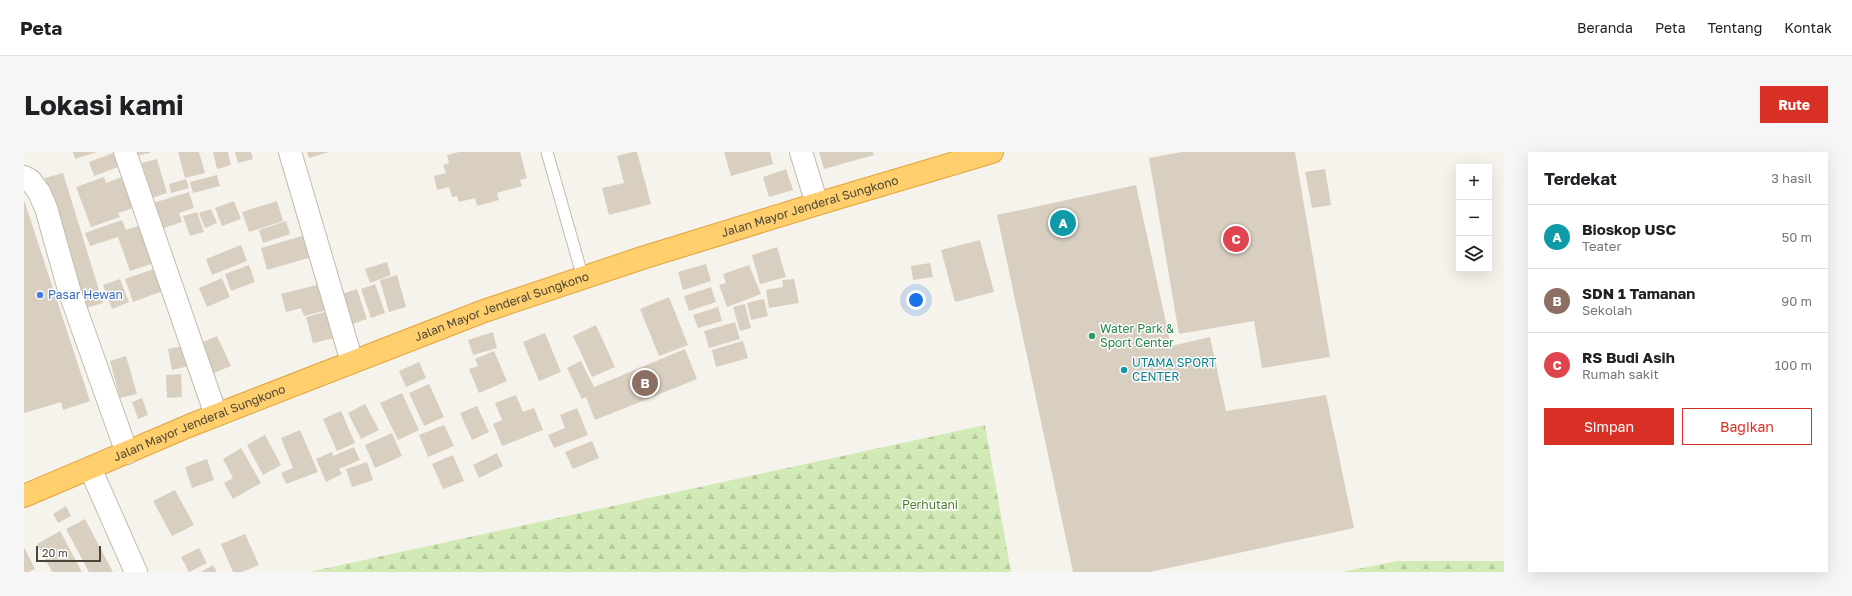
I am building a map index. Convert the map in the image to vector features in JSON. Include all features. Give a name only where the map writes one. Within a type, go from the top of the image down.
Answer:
[{"type":"highway","name":"Jalan Mayor Jenderal Sungkono","points":[[24,496],[216,415],[484,311],[817,204],[992,152]]},
{"type":"street","points":[[125,152],[216,415]]},
{"type":"street","points":[[290,152],[352,362]]},
{"type":"street","points":[[801,152],[817,204]]},
{"type":"street","points":[[24,177],[30,180],[39,192],[46,208],[70,293],[127,453]]},
{"type":"street","points":[[90,468],[136,572]]},
{"type":"lane","points":[[547,152],[583,278]]},
{"type":"green space","name":"Perhutani","points":[[985,425],[1011,572],[309,572]]},
{"type":"green space","points":[[1397,561],[1504,561],[1504,572],[1342,572]]},
{"type":"building","points":[[73,152],[97,152],[75,159]]},
{"type":"building","points":[[116,152],[121,166],[94,176],[89,162]]},
{"type":"building","points":[[133,152],[150,152],[150,153],[135,156]]},
{"type":"building","points":[[178,152],[199,152],[205,173],[185,178]]},
{"type":"building","points":[[213,152],[228,152],[231,165],[217,169]]},
{"type":"building","points":[[235,152],[251,152],[253,159],[238,163]]},
{"type":"building","points":[[307,152],[329,152],[309,158]]},
{"type":"building","points":[[459,152],[520,152],[527,178],[520,180],[522,186],[497,193],[499,200],[477,206],[475,198],[459,202],[457,196],[452,197],[449,187],[437,190],[434,176],[446,173],[443,165],[449,163],[447,155]]},
{"type":"building","points":[[637,152],[651,204],[609,215],[602,188],[624,183],[617,156]]},
{"type":"building","points":[[724,152],[770,152],[773,164],[731,176]]},
{"type":"building","points":[[819,152],[873,152],[874,155],[824,169]]},
{"type":"building","points":[[1182,152],[1295,152],[1330,357],[1262,368],[1254,321],[1179,334],[1149,158]]},
{"type":"building","points":[[157,159],[167,193],[152,198],[142,163]]},
{"type":"building","points":[[786,169],[793,190],[769,197],[763,177]]},
{"type":"building","points":[[1325,169],[1331,205],[1312,208],[1305,172]]},
{"type":"building","points":[[63,173],[103,303],[86,308],[45,178]]},
{"type":"building","points":[[217,175],[220,186],[193,193],[190,182]]},
{"type":"building","points":[[104,177],[106,183],[122,177],[140,197],[130,200],[133,208],[118,213],[120,217],[91,227],[76,187]]},
{"type":"building","points":[[186,179],[189,188],[171,193],[169,184]]},
{"type":"building","name":"UTAMA SPORT CENTER","points":[[1136,185],[1171,346],[1210,337],[1226,411],[1326,395],[1354,528],[1150,572],[1073,572],[997,215]]},
{"type":"building","points":[[189,192],[194,208],[179,213],[182,222],[161,229],[153,203]]},
{"type":"building","name":"Pasar Hewan","points":[[24,200],[90,401],[63,410],[61,402],[24,413]]},
{"type":"building","points":[[234,201],[241,219],[222,226],[215,208]]},
{"type":"building","points":[[277,201],[283,221],[249,232],[242,212]]},
{"type":"building","points":[[211,209],[217,223],[205,228],[199,213]]},
{"type":"building","points":[[197,212],[204,232],[190,236],[183,216]]},
{"type":"building","points":[[122,220],[126,230],[141,225],[154,263],[130,271],[118,237],[90,246],[85,233]]},
{"type":"building","points":[[286,221],[290,234],[263,243],[259,230]]},
{"type":"building","points":[[305,235],[312,257],[267,270],[261,248]]},
{"type":"building","points":[[980,240],[994,292],[955,302],[941,250]]},
{"type":"building","points":[[241,245],[247,261],[212,275],[206,259]]},
{"type":"building","points":[[777,247],[786,277],[760,284],[752,255]]},
{"type":"building","points":[[387,262],[391,275],[370,283],[365,269]]},
{"type":"building","points":[[930,263],[933,277],[913,280],[911,266]]},
{"type":"building","points":[[706,264],[711,281],[683,290],[678,272]]},
{"type":"building","points":[[249,265],[255,282],[231,291],[225,274]]},
{"type":"building","points":[[749,265],[761,294],[727,307],[719,285],[726,283],[723,274]]},
{"type":"building","points":[[159,267],[168,289],[133,302],[125,279]]},
{"type":"building","points":[[397,275],[406,307],[389,312],[380,280]]},
{"type":"building","points":[[222,278],[230,297],[207,307],[199,288]]},
{"type":"building","points":[[120,279],[129,302],[112,309],[103,285]]},
{"type":"building","points":[[794,279],[799,303],[769,308],[766,290],[783,287],[782,280]]},
{"type":"building","points":[[321,284],[328,310],[304,316],[301,308],[286,312],[281,294]]},
{"type":"building","points":[[375,284],[385,313],[371,318],[361,289]]},
{"type":"building","points":[[711,287],[716,302],[689,311],[684,296]]},
{"type":"building","points":[[357,289],[367,319],[352,324],[342,294]]},
{"type":"building","points":[[669,297],[688,345],[659,356],[640,309]]},
{"type":"building","points":[[764,299],[768,316],[751,320],[747,303]]},
{"type":"building","points":[[745,304],[751,328],[740,331],[733,307]]},
{"type":"building","points":[[718,307],[722,321],[698,328],[693,315]]},
{"type":"building","points":[[332,310],[339,337],[313,343],[306,317]]},
{"type":"building","points":[[735,322],[740,339],[709,348],[704,331]]},
{"type":"building","points":[[596,325],[615,367],[592,377],[573,336]]},
{"type":"building","points":[[493,332],[497,348],[473,355],[468,340]]},
{"type":"building","points":[[545,333],[561,372],[539,381],[523,342]]},
{"type":"building","points":[[217,336],[231,366],[209,375],[196,345]]},
{"type":"building","points":[[743,341],[748,358],[716,367],[712,350]]},
{"type":"building","points":[[184,346],[189,366],[172,370],[168,349]]},
{"type":"building","points":[[685,349],[697,379],[595,420],[586,397],[582,399],[567,368],[581,361],[594,387]]},
{"type":"building","points":[[494,351],[507,381],[479,393],[469,369],[478,366],[475,359]]},
{"type":"building","points":[[126,356],[137,394],[120,398],[110,361]]},
{"type":"building","points":[[419,362],[426,378],[406,387],[399,371]]},
{"type":"building","points":[[181,374],[182,397],[167,398],[166,375]]},
{"type":"building","points":[[429,384],[444,417],[424,426],[409,393]]},
{"type":"building","points":[[402,393],[419,430],[398,440],[380,403]]},
{"type":"building","points":[[516,395],[523,412],[534,408],[543,430],[502,446],[493,424],[502,420],[495,403]]},
{"type":"building","points":[[142,398],[148,415],[138,419],[132,402]]},
{"type":"building","points":[[365,404],[379,430],[361,439],[348,413]]},
{"type":"building","points":[[477,406],[489,432],[472,440],[460,413]]},
{"type":"building","points":[[577,408],[588,435],[554,448],[548,435],[565,428],[560,415]]},
{"type":"building","points":[[341,411],[355,443],[337,451],[323,419]]},
{"type":"building","points":[[444,425],[454,446],[428,457],[419,435]]},
{"type":"building","points":[[300,430],[318,472],[286,484],[281,473],[293,468],[281,438]]},
{"type":"building","points":[[392,433],[402,456],[375,468],[365,445]]},
{"type":"building","points":[[265,435],[281,465],[263,475],[247,445]]},
{"type":"building","points":[[592,441],[599,458],[573,469],[565,452]]},
{"type":"building","points":[[354,447],[360,460],[339,469],[342,474],[326,482],[316,459],[332,452],[333,456]]},
{"type":"building","points":[[241,448],[261,483],[233,499],[224,483],[233,478],[223,459]]},
{"type":"building","points":[[497,453],[503,466],[479,478],[473,465]]},
{"type":"building","points":[[453,455],[464,481],[443,489],[432,464]]},
{"type":"building","points":[[207,459],[214,480],[192,488],[185,467]]},
{"type":"building","points":[[367,462],[373,480],[352,487],[346,469]]},
{"type":"building","points":[[175,490],[194,525],[172,536],[153,501]]},
{"type":"building","points":[[66,506],[71,516],[58,523],[53,514]]},
{"type":"building","points":[[85,519],[113,572],[89,572],[66,529]]},
{"type":"building","points":[[60,531],[82,572],[52,572],[37,544]]},
{"type":"building","points":[[245,534],[259,565],[242,572],[233,572],[221,544]]},
{"type":"building","points":[[24,547],[35,569],[29,572],[24,572]]},
{"type":"building","points":[[199,548],[207,563],[189,572],[181,557]]},
{"type":"building","points":[[213,565],[217,572],[201,572]]},
{"type":"place","name":"Bioskop USC","points":[[1063,223]]},
{"type":"place","name":"RS Budi Asih","points":[[1236,239]]},
{"type":"place","name":"Pasar Hewan","points":[[40,295]]},
{"type":"place","name":"Water Park & Sport Center","points":[[1092,336]]},
{"type":"place","name":"UTAMA SPORT CENTER","points":[[1124,370]]},
{"type":"place","name":"SDN 1 Tamanan","points":[[645,383]]}]
